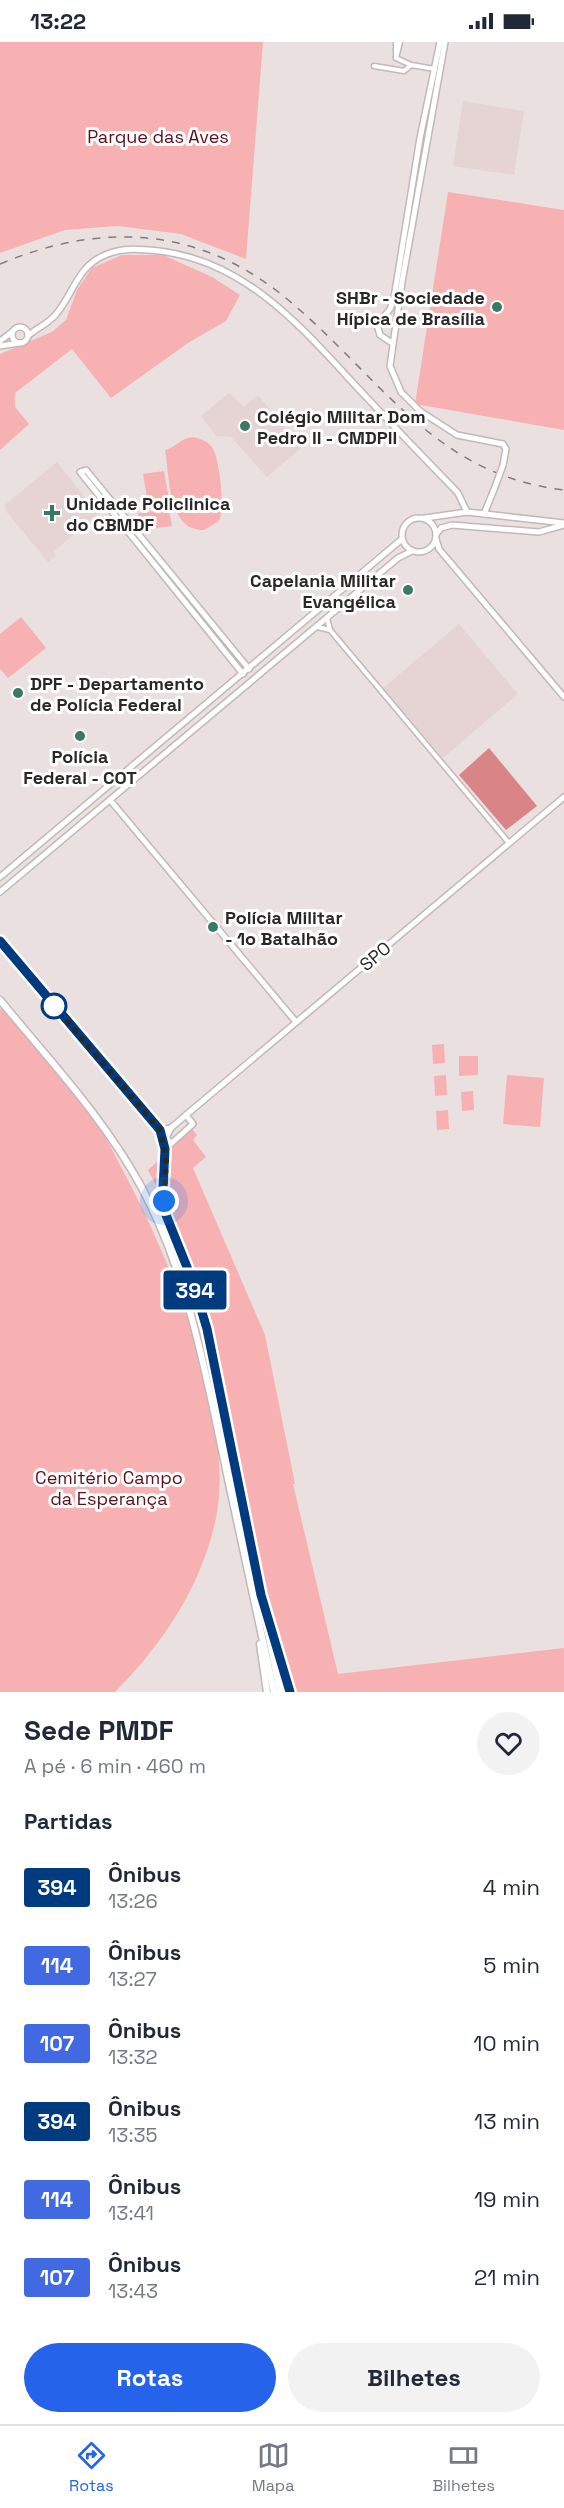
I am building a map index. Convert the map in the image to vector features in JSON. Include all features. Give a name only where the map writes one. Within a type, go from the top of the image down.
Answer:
[{"type":"main road","points":[[0,942],[160,1130],[165,1149],[163,1189],[166,1215],[193,1282],[207,1329],[280,1692]]},
{"type":"main road","points":[[0,946],[20,966]]},
{"type":"main road","points":[[1,1003],[90,1107],[118,1147],[142,1190],[178,1272],[192,1317],[220,1439],[274,1692]]},
{"type":"main road","points":[[178,1272],[188,1288],[193,1282]]},
{"type":"main road","points":[[192,1317],[195,1313],[199,1314],[207,1329]]},
{"type":"main road","points":[[220,1439],[233,1480],[241,1489]]},
{"type":"main road","points":[[261,1595],[290,1692]]},
{"type":"main road","points":[[259,1628],[267,1692]]},
{"type":"street","points":[[398,42],[396,58],[411,65],[436,69]]},
{"type":"street","points":[[392,343],[384,338],[377,329],[378,322],[384,317],[394,298],[420,138],[440,42]]},
{"type":"street","points":[[445,42],[390,359],[392,376],[409,401],[457,435],[503,444],[506,449],[503,465],[484,514]]},
{"type":"street","points":[[374,66],[404,71],[411,65]]},
{"type":"street","points":[[0,346],[26,341],[28,335],[59,312],[73,284],[89,265],[114,251],[132,249],[172,253],[219,268],[256,289],[290,317],[458,494],[467,512]]},
{"type":"street","points":[[384,317],[390,317],[395,322]]},
{"type":"street","points":[[0,341],[19,326],[37,328]]},
{"type":"street","points":[[26,328],[28,335]]},
{"type":"street","points":[[12,332],[13,339],[19,343]]},
{"type":"street","points":[[384,338],[394,332]]},
{"type":"street","points":[[89,478],[249,669]]},
{"type":"street","points":[[412,551],[402,539],[402,530],[407,522],[416,518],[467,512],[564,524]]},
{"type":"street","points":[[425,518],[433,524],[439,549],[564,697]]},
{"type":"street","points":[[531,519],[531,531]]},
{"type":"street","points":[[431,548],[441,528],[452,525],[531,531],[564,524]]},
{"type":"street","points":[[0,878],[402,539]]},
{"type":"street","points":[[0,892],[399,558],[412,551],[439,549]]},
{"type":"street","points":[[346,588],[353,596]]},
{"type":"street","points":[[199,612],[243,674]]},
{"type":"street","points":[[327,618],[330,630],[509,843]]},
{"type":"street","points":[[317,627],[330,630]]},
{"type":"street","points":[[225,651],[229,644]]},
{"type":"street","points":[[256,664],[262,667],[263,673]]},
{"type":"street","points":[[213,700],[214,706],[219,708]]},
{"type":"street","points":[[142,758],[148,761],[148,767]]},
{"type":"street","name":"SPO","points":[[171,1128],[564,797]]},
{"type":"street","points":[[110,800],[296,1022]]},
{"type":"street","points":[[80,811],[87,818]]},
{"type":"street","points":[[49,837],[50,843],[56,845]]},
{"type":"street","points":[[165,1149],[194,1124],[186,1115]]},
{"type":"street","points":[[160,1130],[171,1128]]},
{"type":"street","points":[[171,1128],[166,1138],[171,1143]]},
{"type":"shaded area","points":[[463,101],[524,111],[514,175],[453,166]]},
{"type":"shaded area","name":"Colégio Militar Dom Pedro II - CMDPII","points":[[229,393],[244,407],[258,395],[301,448],[267,477],[231,437],[216,436],[201,416]]},
{"type":"shaded area","name":"Unidade Policlinica do CBMDF","points":[[57,462],[98,514],[53,552],[56,556],[48,562],[6,511],[5,505]]},
{"type":"shaded area","points":[[459,624],[518,694],[443,758],[383,688]]},
{"type":"shaded area","points":[[489,748],[537,806],[506,830],[459,775]]},
{"type":"green space","name":"Parque das Aves","points":[[0,42],[263,42],[246,259],[181,234],[118,226],[65,230],[0,253]]},
{"type":"green space","name":"SHBr - Sociedade Hípica de Brasília","points":[[448,192],[564,210],[564,430],[415,404]]},
{"type":"green space","points":[[122,255],[163,255],[212,277],[240,295],[226,321],[188,343],[111,398],[72,349],[15,393],[15,407],[29,424],[0,450],[0,354],[52,332],[66,320],[77,290],[92,268]]},
{"type":"green space","points":[[193,437],[207,442],[213,449],[221,485],[222,506],[219,521],[204,530],[192,528],[183,522],[177,512],[172,500],[165,450]]},
{"type":"green space","points":[[164,471],[170,505],[149,509],[143,474]]},
{"type":"green space","points":[[169,509],[172,526],[141,530],[138,513]]},
{"type":"green space","points":[[21,617],[46,648],[8,678],[0,669],[0,634]]},
{"type":"green space","name":"Cemitério Campo da Esperança","points":[[0,1009],[5,1009],[101,1130],[141,1205],[179,1293],[195,1342],[208,1390],[217,1438],[220,1483],[215,1523],[200,1570],[189,1593],[163,1635],[115,1692],[0,1692]]},
{"type":"green space","points":[[444,1044],[445,1063],[433,1064],[432,1045]]},
{"type":"green space","points":[[459,1056],[478,1056],[478,1075],[459,1076]]},
{"type":"green space","points":[[446,1075],[447,1095],[435,1096],[434,1076]]},
{"type":"green space","points":[[507,1075],[544,1078],[540,1127],[503,1124]]},
{"type":"green space","points":[[473,1091],[474,1110],[462,1111],[461,1092]]},
{"type":"green space","points":[[448,1110],[449,1129],[437,1130],[436,1111]]},
{"type":"green space","points":[[192,1129],[197,1135],[193,1140],[206,1157],[193,1168],[265,1335],[295,1484],[293,1484],[338,1674],[564,1648],[564,1692],[285,1692],[217,1365],[189,1266],[177,1233],[148,1170]]},
{"type":"railway","points":[[0,264],[39,250],[78,241],[115,237],[152,239],[189,246],[224,259],[259,278],[293,304],[414,420],[446,445],[480,465],[519,481],[564,490]]},
{"type":"bus line","name":"394","points":[[0,941],[160,1130],[166,1160],[163,1189],[166,1215],[193,1282],[207,1329],[261,1595],[290,1692]]},
{"type":"place","name":"SHBr - Sociedade Hípica de Brasília","points":[[497,307]]},
{"type":"place","name":"Colégio Militar Dom Pedro II - CMDPII","points":[[245,426]]},
{"type":"place","name":"Unidade Policlinica do CBMDF","points":[[52,513]]},
{"type":"place","name":"Capelania Militar Evangélica","points":[[408,590]]},
{"type":"place","name":"DPF - Departamento de Polícia Federal","points":[[18,693]]},
{"type":"place","name":"Polícia Federal - COT","points":[[80,736]]},
{"type":"place","name":"Polícia Militar - 1o Batalhão","points":[[213,927]]},
{"type":"route","points":[[54,1006],[160,1130],[166,1160],[164,1201]]}]
